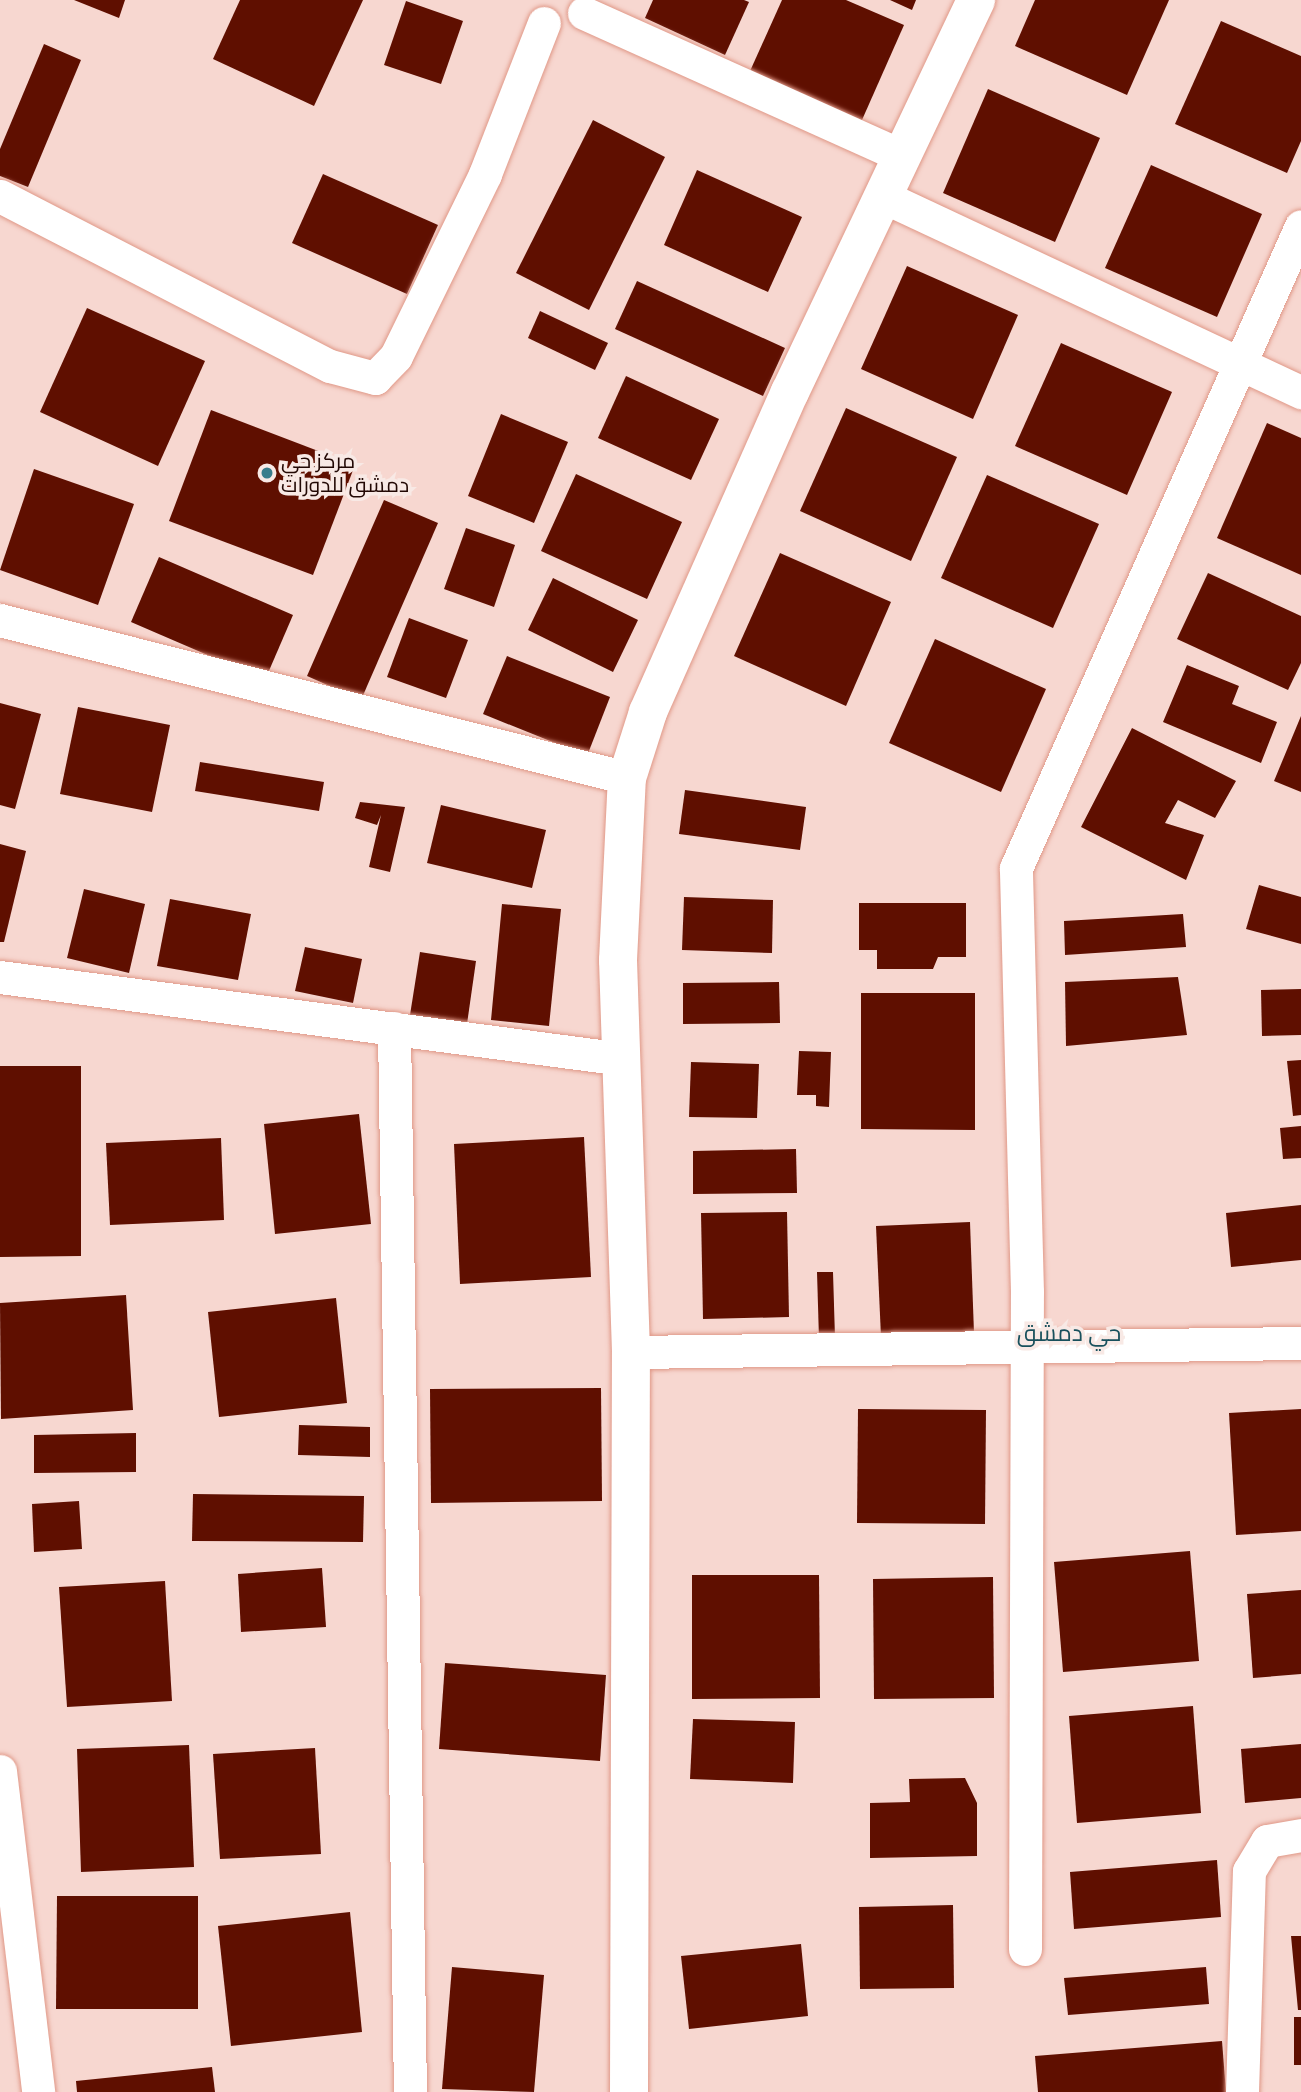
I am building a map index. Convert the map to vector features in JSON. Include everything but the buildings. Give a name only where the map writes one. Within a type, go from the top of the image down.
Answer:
[{"type":"street","points":[[629,2092],[631,1352],[618,960],[627,778],[648,712],[881,196],[976,0]]},
{"type":"street","points":[[0,196],[330,366],[375,378],[396,356],[485,174],[536,12],[563,27],[587,7],[902,156]]},
{"type":"street","points":[[881,196],[1301,392]]},
{"type":"street","points":[[1025,1950],[1026,1350],[1016,868],[1237,364],[1301,226]]},
{"type":"street","points":[[0,620],[627,778]]},
{"type":"street","points":[[0,977],[623,1059]]},
{"type":"street","points":[[394,1028],[410,2092]]},
{"type":"street","points":[[631,1352],[1026,1350],[1301,1343]]},
{"type":"street","points":[[0,1771],[38,2092]]},
{"type":"street","points":[[1242,2092],[1249,1871],[1267,1841],[1301,1835]]},
{"type":"place","name":"مركز حي دمشق للدورات","points":[[267,473]]},
{"type":"district","name":"حي دمشق","points":[[1069,1333]]}]
